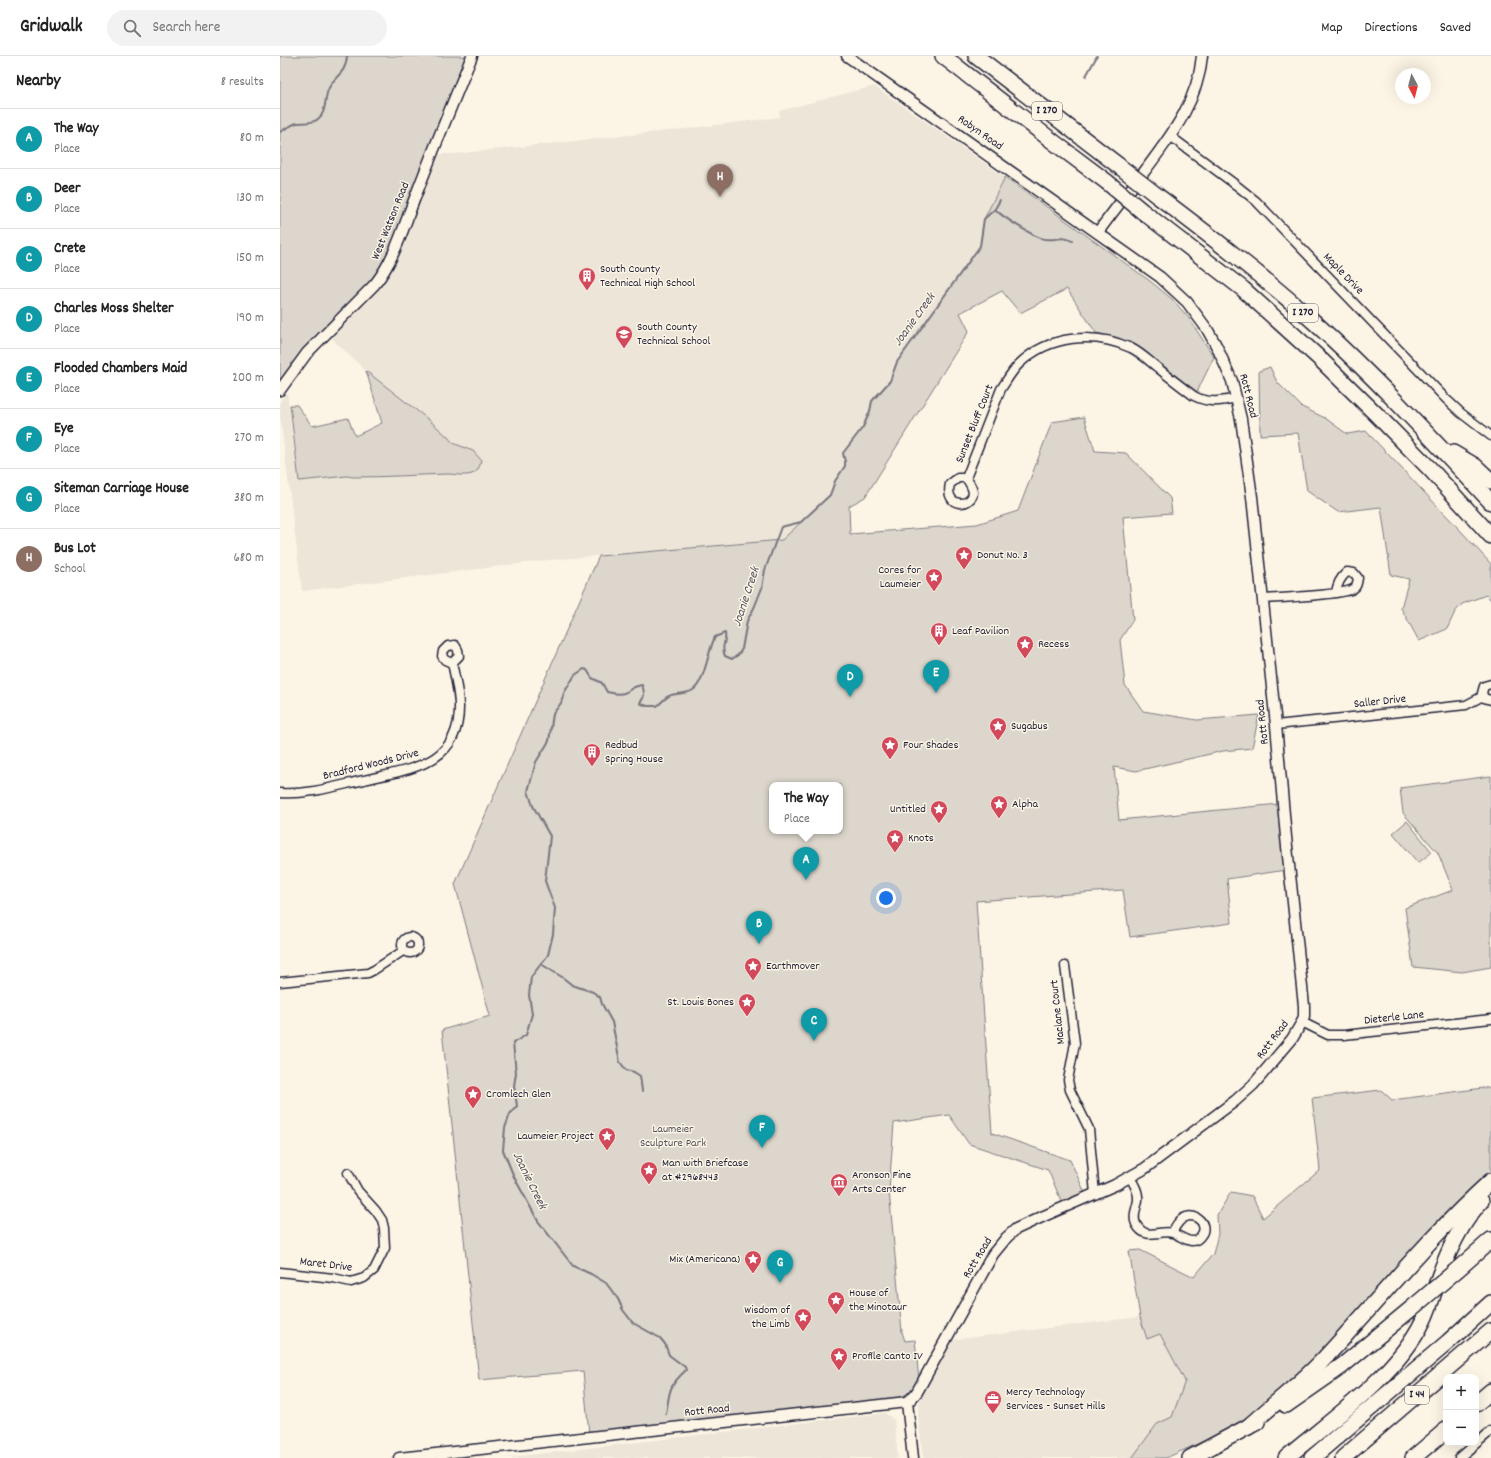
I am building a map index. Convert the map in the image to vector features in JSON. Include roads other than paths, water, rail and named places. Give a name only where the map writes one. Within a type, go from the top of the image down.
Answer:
[{"type":"highway","name":"I 270","points":[[943,56],[1107,182],[1242,290],[1319,358],[1375,413],[1491,536]]},
{"type":"highway","name":"I 270","points":[[976,56],[1251,269],[1312,320],[1371,376],[1491,502]]},
{"type":"highway","points":[[1438,445],[1475,466],[1491,482]]},
{"type":"highway","points":[[1248,1427],[1293,1389],[1320,1362],[1447,1223],[1491,1181]]},
{"type":"highway","points":[[1286,1458],[1383,1376],[1403,1352],[1423,1321],[1442,1268],[1460,1230],[1473,1209],[1491,1190]]},
{"type":"highway","points":[[1190,1458],[1277,1412],[1321,1382],[1362,1351],[1491,1240]]},
{"type":"highway","name":"I 44","points":[[1312,1458],[1448,1342],[1491,1303]]},
{"type":"highway","name":"I 44","points":[[1343,1458],[1491,1331]]},
{"type":"highway","points":[[1483,1398],[1491,1385]]},
{"type":"highway","points":[[1413,1458],[1443,1433]]},
{"type":"street","name":"West Watson Road","points":[[280,390],[307,353],[384,273],[393,254],[433,150],[472,56]]},
{"type":"street","name":"Robyn Road","points":[[847,56],[1098,232]]},
{"type":"street","points":[[1098,232],[1182,118],[1194,92],[1202,56]]},
{"type":"street","name":"Maple Drive","points":[[1170,136],[1236,184],[1256,201],[1446,400],[1491,436]]},
{"type":"street","name":"Rott Road","points":[[399,1458],[907,1402],[917,1392],[993,1254],[1001,1243],[1016,1230],[1029,1222],[1095,1194],[1130,1177],[1181,1142],[1253,1085],[1292,1039],[1302,1022],[1304,1016],[1304,1006],[1263,599],[1242,419],[1237,398],[1225,362],[1207,329],[1187,302],[1160,277],[1098,232]]},
{"type":"street","name":"Sunset Bluff Court","points":[[966,478],[1001,389],[1009,376],[1027,357],[1038,350],[1060,341],[1085,338],[1108,340],[1132,349],[1202,401],[1212,402],[1237,398]]},
{"type":"street","points":[[1263,599],[1336,593]]},
{"type":"street","name":"Bradford Woods Drive","points":[[280,793],[306,793],[413,769],[431,761],[444,752],[453,736],[459,713],[458,693],[452,663]]},
{"type":"street","name":"Saller Drive","points":[[1276,725],[1466,705],[1483,696],[1483,688],[1487,684],[1491,684]]},
{"type":"street","points":[[1483,696],[1486,699],[1491,700]]},
{"type":"street","points":[[280,982],[368,973],[403,951]]},
{"type":"street","name":"Maclane Court","points":[[1065,966],[1075,1043],[1068,1080],[1070,1090],[1089,1130],[1095,1194]]},
{"type":"street","name":"Dieterle Lane","points":[[1302,1022],[1328,1036],[1491,1019]]},
{"type":"street","name":"Maret Drive","points":[[280,1272],[333,1278],[351,1282],[364,1278],[374,1270],[385,1248],[382,1220],[358,1191],[348,1173]]},
{"type":"street","points":[[1130,1177],[1139,1199],[1135,1214],[1136,1224],[1143,1232],[1152,1235],[1172,1233]]},
{"type":"street","points":[[907,1402],[913,1458]]},
{"type":"street","points":[[1459,1458],[1491,1431]]},
{"type":"waterway","points":[[280,132],[297,123],[313,122],[321,116],[330,85],[342,71],[347,56]]},
{"type":"waterway","points":[[1086,76],[1097,56]]},
{"type":"waterway","name":"Joanie Creek","points":[[666,1414],[671,1389],[686,1370],[685,1367],[669,1355],[665,1344],[660,1338],[633,1323],[606,1283],[573,1266],[538,1221],[514,1177],[503,1150],[505,1128],[510,1114],[517,1106],[514,1086],[516,1073],[513,1043],[526,1035],[532,1014],[529,995],[531,977],[548,955],[553,934],[555,908],[545,881],[550,836],[533,806],[528,791],[536,762],[549,741],[553,714],[561,703],[564,693],[575,675],[584,669],[587,670],[592,678],[602,683],[607,692],[622,694],[642,685],[644,695],[640,703],[647,706],[657,706],[669,696],[690,692],[697,686],[701,680],[715,637],[725,633],[723,647],[725,656],[732,659],[738,655],[742,649],[747,621],[762,588],[765,570],[781,527],[801,522],[830,495],[835,481],[845,466],[843,453],[863,427],[870,411],[872,401],[890,381],[897,362],[980,246],[984,219],[995,209],[1000,200]]},
{"type":"waterway","points":[[995,209],[1019,227],[1041,238],[1064,238],[1073,241]]},
{"type":"waterway","points":[[541,964],[572,985],[593,992],[600,997],[602,1004],[612,1022],[620,1062],[626,1070],[634,1072],[640,1076],[642,1091]]},
{"type":"place","name":"Bus Lot","points":[[720,197]]},
{"type":"place","name":"South County Technical High School","points":[[587,291]]},
{"type":"place","name":"South County Technical School","points":[[624,349]]},
{"type":"place","name":"Donut No. 3","points":[[964,570]]},
{"type":"place","name":"Cores for Laumeier","points":[[934,592]]},
{"type":"place","name":"Leaf Pavilion","points":[[939,646]]},
{"type":"place","name":"Recess","points":[[1025,659]]},
{"type":"place","name":"Flooded Chambers Maid","points":[[936,693]]},
{"type":"place","name":"Charles Moss Shelter","points":[[850,697]]},
{"type":"place","name":"Sugabus","points":[[998,741]]},
{"type":"place","name":"Four Shades","points":[[890,760]]},
{"type":"place","name":"Redbud Spring House","points":[[592,767]]},
{"type":"place","name":"Alpha","points":[[999,819]]},
{"type":"place","name":"Untitled","points":[[939,824]]},
{"type":"place","name":"Knots","points":[[895,853]]},
{"type":"place","name":"The Way","points":[[806,880]]},
{"type":"place","name":"Deer","points":[[759,944]]},
{"type":"place","name":"Earthmover","points":[[753,981]]},
{"type":"place","name":"St. Louis Bones","points":[[747,1017]]},
{"type":"place","name":"Crete","points":[[814,1041]]},
{"type":"place","name":"Cromlech Glen","points":[[473,1109]]},
{"type":"place","name":"Eye","points":[[762,1148]]},
{"type":"place","name":"Laumeier Project","points":[[607,1151]]},
{"type":"place","name":"Man with Briefcase at #2968443","points":[[649,1185]]},
{"type":"place","name":"Aronson Fine Arts Center","points":[[839,1197]]},
{"type":"place","name":"Mix (Americana)","points":[[753,1274]]},
{"type":"place","name":"Siteman Carriage House","points":[[780,1283]]},
{"type":"place","name":"House of the Minotaur","points":[[836,1315]]},
{"type":"place","name":"Wisdom of the Limb","points":[[803,1332]]},
{"type":"place","name":"Profile Canto IV","points":[[839,1371]]},
{"type":"place","name":"Mercy Technology Services - Sunset Hills","points":[[993,1414]]},
{"type":"park label","name":"Laumeier Sculpture Park","points":[[673,1136]]}]
